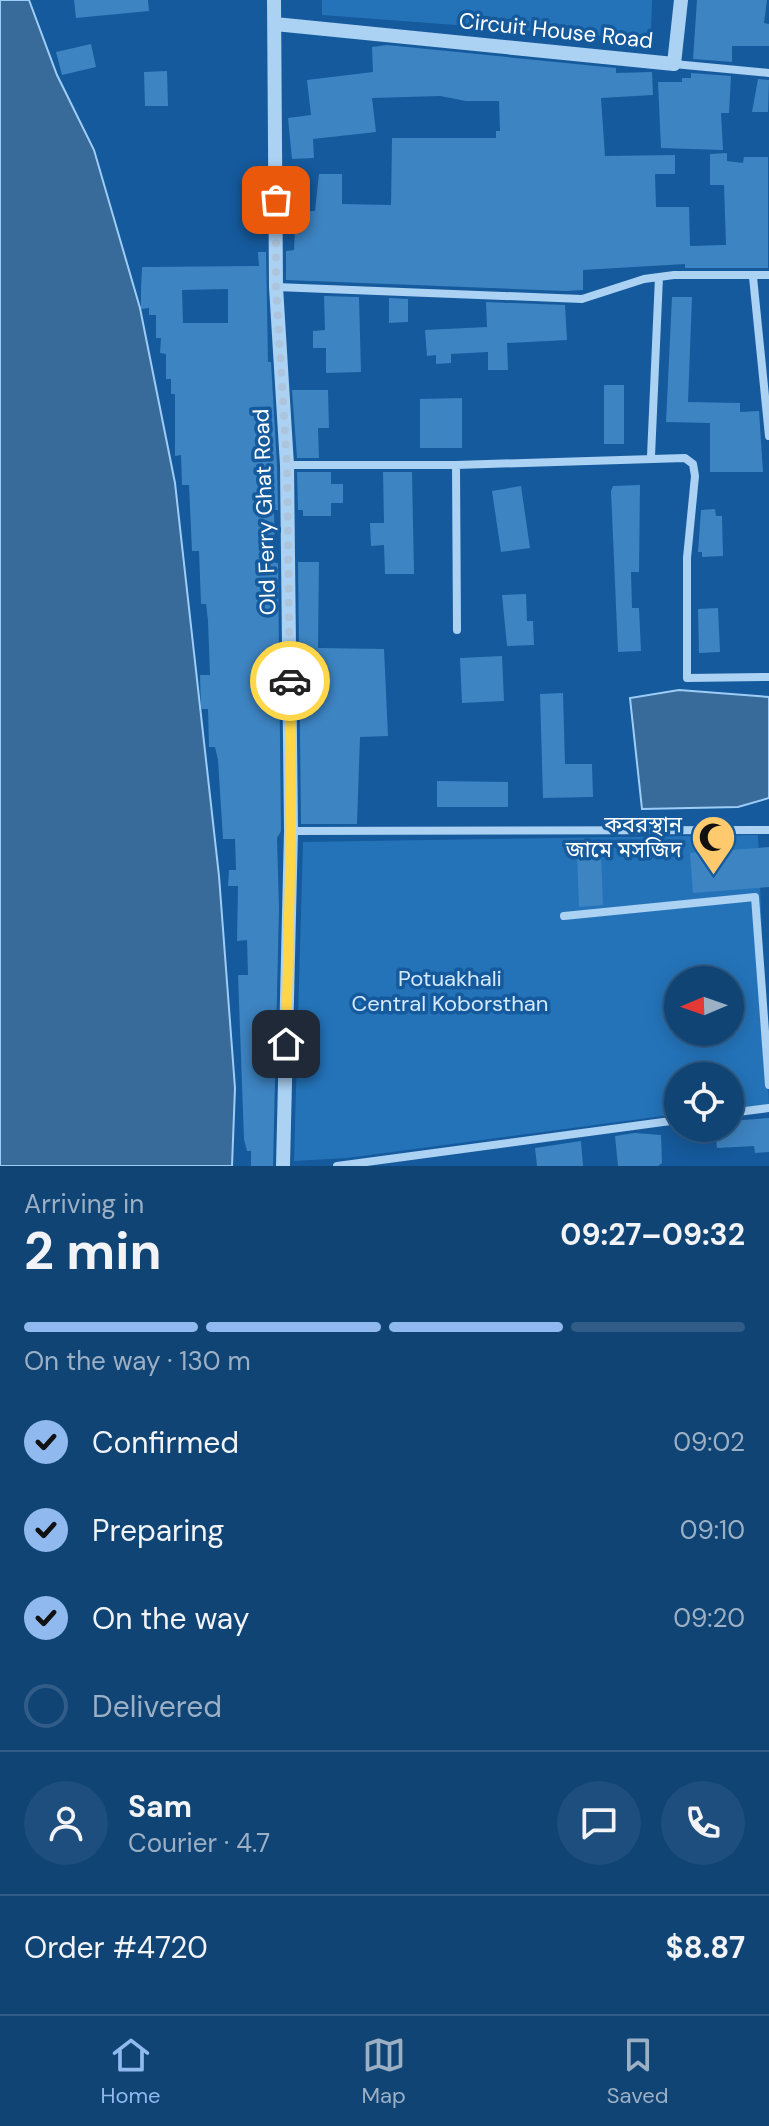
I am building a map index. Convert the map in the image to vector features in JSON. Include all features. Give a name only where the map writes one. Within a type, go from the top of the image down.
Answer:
[{"type":"street","name":"Old Ferry Ghat Road","points":[[274,0],[276,287],[287,465],[291,831],[283,1166]]},
{"type":"street","name":"Circuit House Road","points":[[275,24],[674,64],[681,0]]},
{"type":"street","points":[[674,64],[769,73]]},
{"type":"street","points":[[276,287],[582,299],[659,277],[769,275]]},
{"type":"street","points":[[651,456],[659,277]]},
{"type":"street","points":[[753,277],[769,436]]},
{"type":"street","points":[[287,465],[456,465],[651,456],[685,458],[693,464],[695,476],[687,558],[687,678],[769,677]]},
{"type":"street","points":[[456,465],[457,630]]},
{"type":"street","points":[[291,831],[769,830]]},
{"type":"street","points":[[564,916],[755,897],[769,1085]]},
{"type":"street","points":[[744,1111],[769,1108]]},
{"type":"street","points":[[337,1166],[664,1122]]},
{"type":"green space","points":[[322,0],[652,0],[651,28],[643,39],[322,15]]},
{"type":"green space","name":"Potuakhali Central Koborsthan","points":[[758,835],[769,1105],[744,1108],[744,1062],[664,1062],[664,1116],[347,1158],[294,1161],[303,842]]},
{"type":"shaded area","points":[[0,0],[29,0],[57,75],[94,150],[140,308],[175,483],[219,876],[235,1088],[232,1166],[0,1166]]},
{"type":"shaded area","points":[[679,690],[769,697],[769,798],[738,807],[642,809],[630,698]]},
{"type":"building","points":[[74,0],[148,0],[149,11],[76,18]]},
{"type":"building","points":[[697,0],[767,0],[764,23],[769,24],[769,46],[732,46],[732,62],[693,59]]},
{"type":"building","points":[[91,44],[96,67],[62,75],[56,52]]},
{"type":"building","points":[[387,45],[616,68],[616,73],[652,72],[653,95],[601,98],[605,156],[675,155],[675,174],[655,174],[656,207],[689,207],[690,246],[726,245],[724,185],[710,185],[710,154],[727,153],[727,161],[743,163],[744,157],[768,157],[768,268],[685,268],[685,264],[583,270],[583,290],[566,291],[286,280],[286,251],[294,250],[295,228],[301,228],[300,211],[315,211],[319,174],[342,174],[342,204],[391,205],[392,138],[496,138],[496,131],[500,131],[499,101],[466,101],[440,96],[372,98],[376,132],[313,139],[314,158],[292,159],[288,118],[311,115],[307,80],[373,72],[372,47]]},
{"type":"building","points":[[167,71],[168,106],[145,106],[144,72]]},
{"type":"building","points":[[691,73],[731,76],[729,113],[721,113],[723,150],[661,148],[658,82],[682,82],[682,78],[691,78]]},
{"type":"building","points":[[758,79],[769,80],[768,112],[752,112]]},
{"type":"building","points":[[258,252],[266,252],[268,362],[271,362],[277,465],[278,510],[274,510],[275,563],[278,563],[281,831],[277,838],[279,908],[273,1166],[251,1166],[251,1151],[247,1151],[244,1139],[238,975],[248,975],[247,940],[237,941],[238,886],[228,886],[229,870],[236,870],[235,839],[223,839],[218,760],[215,747],[209,747],[208,709],[201,709],[200,675],[210,675],[206,604],[201,604],[199,551],[192,551],[189,485],[182,485],[181,455],[175,456],[175,394],[171,394],[171,379],[166,379],[166,354],[160,353],[161,338],[156,338],[156,315],[149,315],[149,308],[141,309],[142,267],[259,266]],"holes":[[[228,289],[228,323],[183,323],[182,290]]]},
{"type":"building","points":[[324,296],[359,297],[361,372],[326,373],[326,348],[313,348],[313,331],[325,330]]},
{"type":"building","points":[[672,297],[692,297],[688,402],[740,403],[740,412],[759,411],[763,472],[710,472],[710,423],[666,422]]},
{"type":"building","points":[[389,298],[408,299],[408,322],[389,323]]},
{"type":"building","points":[[486,302],[565,305],[567,340],[507,343],[508,370],[488,370],[488,352],[451,354],[451,363],[436,364],[436,355],[427,356],[425,330],[487,327]]},
{"type":"building","points":[[604,385],[624,385],[624,444],[604,444]]},
{"type":"building","points":[[292,390],[328,390],[329,428],[318,428],[319,458],[297,458]]},
{"type":"building","points":[[462,398],[462,448],[420,448],[420,399]]},
{"type":"building","points":[[297,472],[331,472],[331,484],[343,484],[343,503],[331,503],[331,516],[303,516],[303,510],[298,510]]},
{"type":"building","points":[[383,472],[412,472],[414,574],[385,574],[384,545],[371,546],[370,523],[384,523]]},
{"type":"building","points":[[640,485],[639,572],[631,572],[632,608],[639,608],[641,651],[618,652],[611,491],[613,486]]},
{"type":"building","points":[[521,486],[530,548],[501,552],[492,491]]},
{"type":"building","points":[[715,509],[716,516],[722,516],[723,556],[702,557],[702,552],[698,552],[701,510]]},
{"type":"building","points":[[298,562],[319,562],[318,648],[384,649],[388,736],[360,737],[357,824],[301,824]]},
{"type":"building","points":[[526,594],[527,621],[533,621],[534,645],[507,646],[502,595]]},
{"type":"building","points":[[718,608],[720,652],[699,653],[698,609]]},
{"type":"building","points":[[502,656],[504,701],[462,703],[460,658]]},
{"type":"building","points":[[563,693],[565,764],[592,764],[593,797],[543,798],[540,694]]},
{"type":"building","points":[[437,781],[508,782],[508,807],[437,807]]},
{"type":"building","points":[[565,839],[585,839],[586,854],[565,854]]},
{"type":"building","points":[[769,847],[769,887],[693,893],[690,853]]},
{"type":"building","points":[[577,854],[601,854],[603,905],[579,907]]},
{"type":"building","points":[[769,1118],[769,1152],[755,1153],[754,1146],[717,1148],[716,1142],[744,1142],[744,1120]]},
{"type":"building","points":[[635,1133],[661,1135],[662,1163],[658,1166],[618,1166],[615,1136]]},
{"type":"building","points":[[581,1141],[583,1166],[537,1166],[535,1148]]},
{"type":"way so far","points":[[276,200],[276,287],[287,465],[290,681]]},
{"type":"place","name":"কবরস্থান জামে মসজিদ","points":[[713,876]]},
{"type":"route","points":[[286,1044],[291,831],[290,681]]}]
